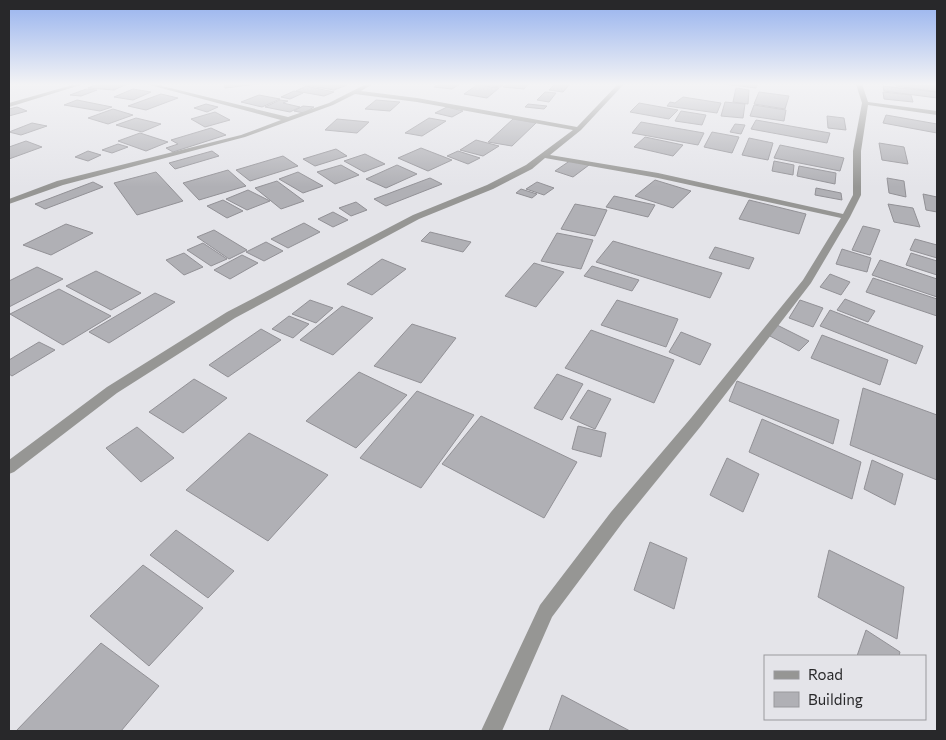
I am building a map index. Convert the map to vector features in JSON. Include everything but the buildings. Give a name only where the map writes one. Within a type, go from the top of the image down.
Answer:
[{"type":"street","points":[[284,119],[290,120]]},
{"type":"street","points":[[9,202],[60,183],[243,136],[294,119]]},
{"type":"street","points":[[521,119],[579,129]]},
{"type":"street","points":[[9,468],[112,390],[231,315],[416,217],[490,187],[530,167],[579,129],[589,119]]},
{"type":"street","points":[[491,731],[546,611],[617,517],[696,422],[807,281],[846,217],[857,195],[858,151],[863,119]]},
{"type":"street","points":[[545,156],[624,169],[738,192],[846,217]]}]
